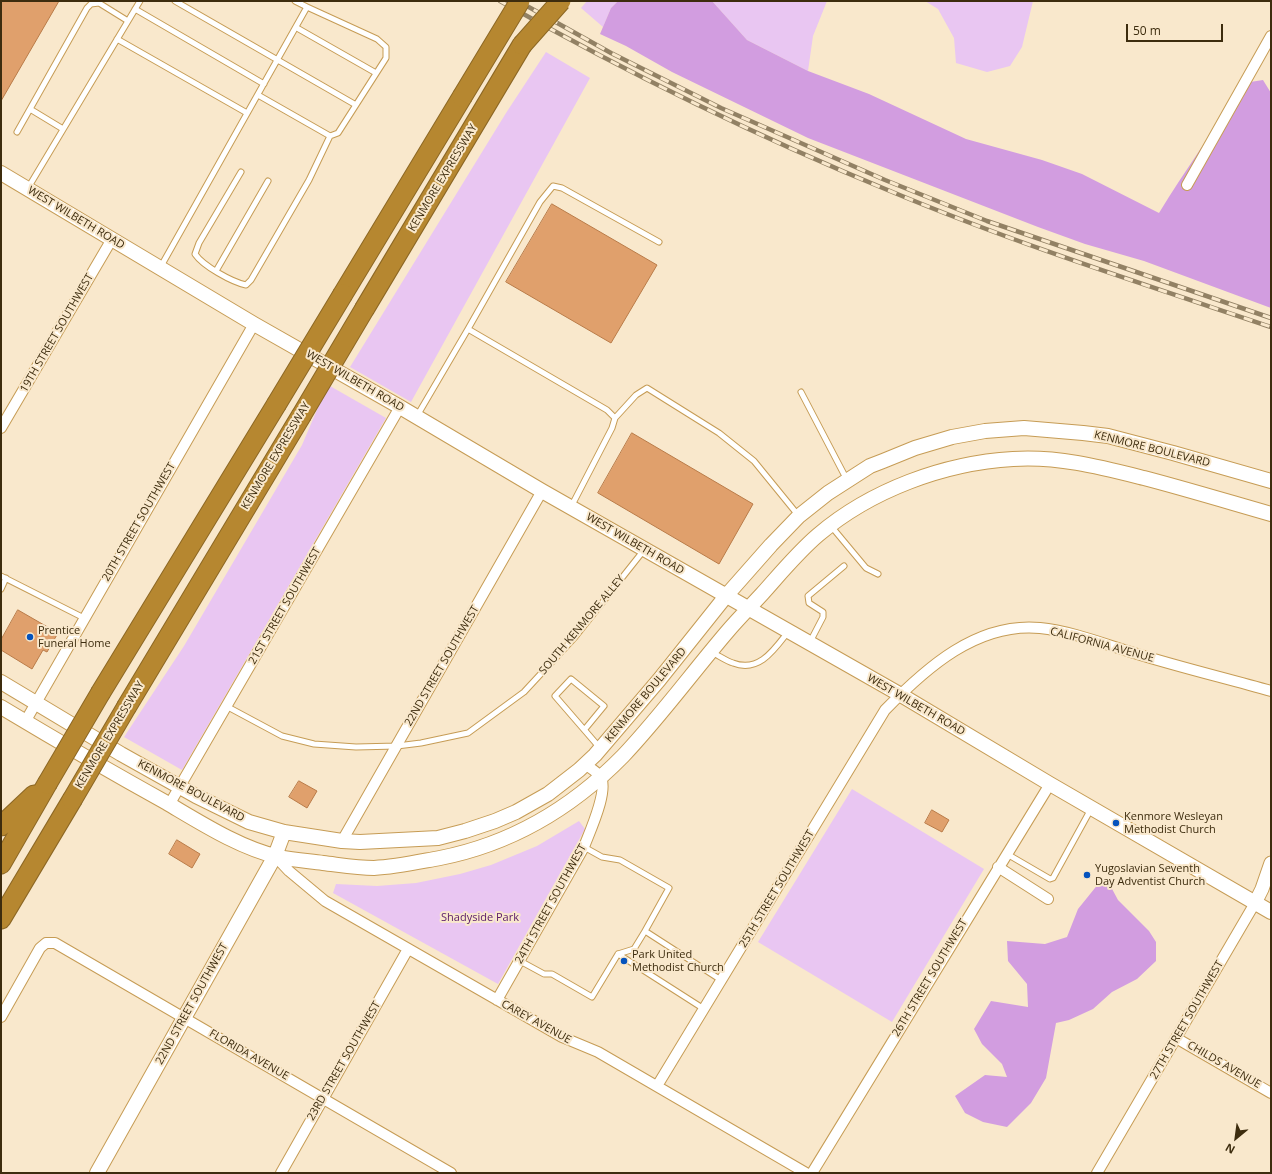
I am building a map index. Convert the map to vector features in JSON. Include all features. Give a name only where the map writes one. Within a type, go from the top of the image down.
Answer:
[{"type":"highway","points":[[1,864],[101,692],[520,1]]},
{"type":"highway","points":[[522,45],[548,1]]},
{"type":"highway","name":"KENMORE EXPRESSWAY","points":[[1,919],[522,45],[562,1]]},
{"type":"highway","points":[[1,826],[47,784]]},
{"type":"main road","name":"WEST WILBETH ROAD","points":[[1,173],[254,324],[400,407],[542,491],[901,695],[1050,784],[1271,912]]},
{"type":"main road","name":"KENMORE BOULEVARD","points":[[2,686],[36,703],[121,754],[212,805],[249,822],[284,832],[342,841],[360,842],[438,838],[495,821],[516,812],[548,794],[586,764],[659,680],[726,596],[771,545],[799,516],[828,492],[870,466],[952,437],[986,431],[1024,428],[1108,436],[1271,481]]},
{"type":"main road","name":"KENMORE BOULEVARD","points":[[1,707],[217,832],[275,856],[301,861],[376,868],[460,854],[491,845],[543,820],[565,805],[601,777],[637,740],[666,707],[730,628],[794,558],[815,538],[831,525],[865,503],[884,493],[932,474],[956,467],[1012,459],[1046,459],[1092,464],[1271,514]]},
{"type":"main road","name":"22ND STREET SOUTHWEST","points":[[97,1173],[275,856],[284,832]]},
{"type":"street","points":[[1187,185],[1270,37]]},
{"type":"street","name":"19TH STREET SOUTHWEST","points":[[1,428],[112,239]]},
{"type":"street","name":"20TH STREET SOUTHWEST","points":[[25,722],[254,324]]},
{"type":"street","name":"21ST STREET SOUTHWEST","points":[[169,805],[400,407]]},
{"type":"street","name":"22ND STREET SOUTHWEST","points":[[342,841],[542,491]]},
{"type":"street","name":"CALIFORNIA AVENUE","points":[[901,695],[930,668],[953,651],[977,639],[999,632],[1022,628],[1041,628],[1073,635],[1271,691]]},
{"type":"street","name":"25TH STREET SOUTHWEST","points":[[657,1086],[885,710],[901,695]]},
{"type":"street","points":[[586,764],[601,777]]},
{"type":"street","name":"24TH STREET SOUTHWEST","points":[[497,1000],[584,847],[599,806],[603,786],[601,777]]},
{"type":"street","name":"26TH STREET SOUTHWEST","points":[[812,1173],[1050,784]]},
{"type":"street","name":"CAREY AVENUE","points":[[275,856],[289,871],[325,901],[562,1037],[598,1052],[806,1173]]},
{"type":"street","points":[[998,867],[1048,899]]},
{"type":"street","name":"27TH STREET SOUTHWEST","points":[[1102,1171],[1176,1038],[1255,903],[1271,867]]},
{"type":"street","name":"FLORIDA AVENUE","points":[[1,1017],[40,948],[46,943],[55,943],[451,1173]]},
{"type":"street","name":"23RD STREET SOUTHWEST","points":[[281,1173],[408,949]]},
{"type":"street","name":"CHILDS AVENUE","points":[[1176,1038],[1271,1092]]},
{"type":"lane","points":[[27,189],[140,1]]},
{"type":"lane","points":[[175,1],[356,105]]},
{"type":"lane","points":[[241,172],[199,243],[195,254],[199,260],[237,283],[246,285],[251,280],[309,180],[330,136],[338,133],[386,58],[386,47],[376,39],[295,1]]},
{"type":"lane","points":[[17,132],[87,8],[91,4],[100,3],[128,21]]},
{"type":"lane","points":[[160,268],[297,28],[307,7]]},
{"type":"lane","points":[[136,9],[264,84]]},
{"type":"lane","points":[[297,28],[376,73]]},
{"type":"lane","points":[[117,39],[248,113]]},
{"type":"lane","points":[[258,95],[330,136]]},
{"type":"lane","points":[[30,109],[63,129]]},
{"type":"lane","points":[[216,270],[268,181]]},
{"type":"lane","points":[[417,417],[540,202],[553,186],[562,188],[659,242]]},
{"type":"lane","points":[[468,329],[607,410],[615,418]]},
{"type":"lane","points":[[571,507],[612,428],[615,418],[636,395],[647,388],[719,433],[754,461],[799,516]]},
{"type":"lane","points":[[801,392],[847,480]]},
{"type":"lane","points":[[831,525],[866,568],[878,574]]},
{"type":"lane","name":"SOUTH KENMORE ALLEY","points":[[226,706],[282,736],[314,744],[356,747],[397,746],[468,733],[524,692],[575,637],[644,549]]},
{"type":"lane","points":[[810,643],[824,617],[823,612],[809,603],[808,596],[844,566]]},
{"type":"lane","points":[[1,576],[84,618]]},
{"type":"lane","points":[[1,588],[6,578]]},
{"type":"lane","points":[[711,651],[734,664],[744,666],[756,664],[770,655],[789,632]]},
{"type":"lane","points":[[585,729],[604,706],[572,679],[555,696],[601,748]]},
{"type":"lane","points":[[1006,854],[1050,879],[1053,878],[1092,808]]},
{"type":"lane","points":[[520,961],[544,974],[552,974],[592,997],[618,954],[634,949],[669,888],[620,860],[602,856],[584,847]]},
{"type":"lane","points":[[645,931],[721,980]]},
{"type":"lane","points":[[618,954],[704,1009]]},
{"type":"green space","points":[[587,1],[618,1],[611,8],[603,27],[581,8]]},
{"type":"green space","points":[[712,1],[827,1],[813,36],[808,71],[747,40]]},
{"type":"green space","points":[[925,1],[1033,1],[1022,47],[1010,66],[987,72],[956,63],[954,38],[938,9]]},
{"type":"green space","points":[[546,52],[590,78],[411,402],[350,367],[506,113]]},
{"type":"green space","points":[[330,386],[386,418],[182,770],[124,737],[184,646],[302,445],[322,398]]},
{"type":"green space","points":[[852,789],[984,869],[892,1022],[758,942]]},
{"type":"green space","name":"Shadyside Park","points":[[579,821],[585,829],[498,984],[333,893],[336,884],[377,886],[416,883],[460,874],[491,865],[537,846]]},
{"type":"shaded area","points":[[618,1],[712,1],[747,40],[808,71],[869,94],[966,139],[1042,160],[1082,174],[1159,213],[1244,83],[1263,80],[1271,93],[1271,308],[1144,261],[1085,244],[1038,227],[808,138],[672,72],[626,46],[600,34],[611,8]]},
{"type":"shaded area","points":[[1099,883],[1111,887],[1118,900],[1149,931],[1156,942],[1156,961],[1137,979],[1112,992],[1093,1009],[1069,1020],[1056,1023],[1046,1078],[1031,1103],[1007,1127],[983,1122],[965,1113],[955,1096],[985,1075],[1007,1077],[1002,1064],[982,1044],[974,1029],[991,1001],[1028,1007],[1027,984],[1008,961],[1007,941],[1045,944],[1067,937],[1078,909]]},
{"type":"building","points":[[1,1],[59,1],[1,101]]},
{"type":"building","points":[[552,204],[657,265],[611,343],[506,282]]},
{"type":"building","points":[[632,433],[753,504],[719,564],[598,493]]},
{"type":"building","name":"Prentice Funeral Home","points":[[18,610],[58,633],[47,652],[43,650],[32,669],[1,650],[1,640]]},
{"type":"building","points":[[299,781],[317,791],[307,808],[289,797]]},
{"type":"building","points":[[932,810],[949,820],[942,832],[925,823]]},
{"type":"building","points":[[177,840],[200,854],[192,868],[169,854]]},
{"type":"railway","points":[[500,1],[643,78],[790,148],[840,170],[937,210],[1031,246],[1271,327]]},
{"type":"railway","points":[[518,1],[611,53],[721,108],[885,180],[987,221],[1271,318]]},
{"type":"place","name":"Prentice Funeral Home","points":[[30,637]]},
{"type":"place","name":"Kenmore Wesleyan Methodist Church","points":[[1116,823]]},
{"type":"place","name":"Yugoslavian Seventh Day Adventist Church","points":[[1087,875]]},
{"type":"place","name":"Park United Methodist Church","points":[[624,961]]}]
